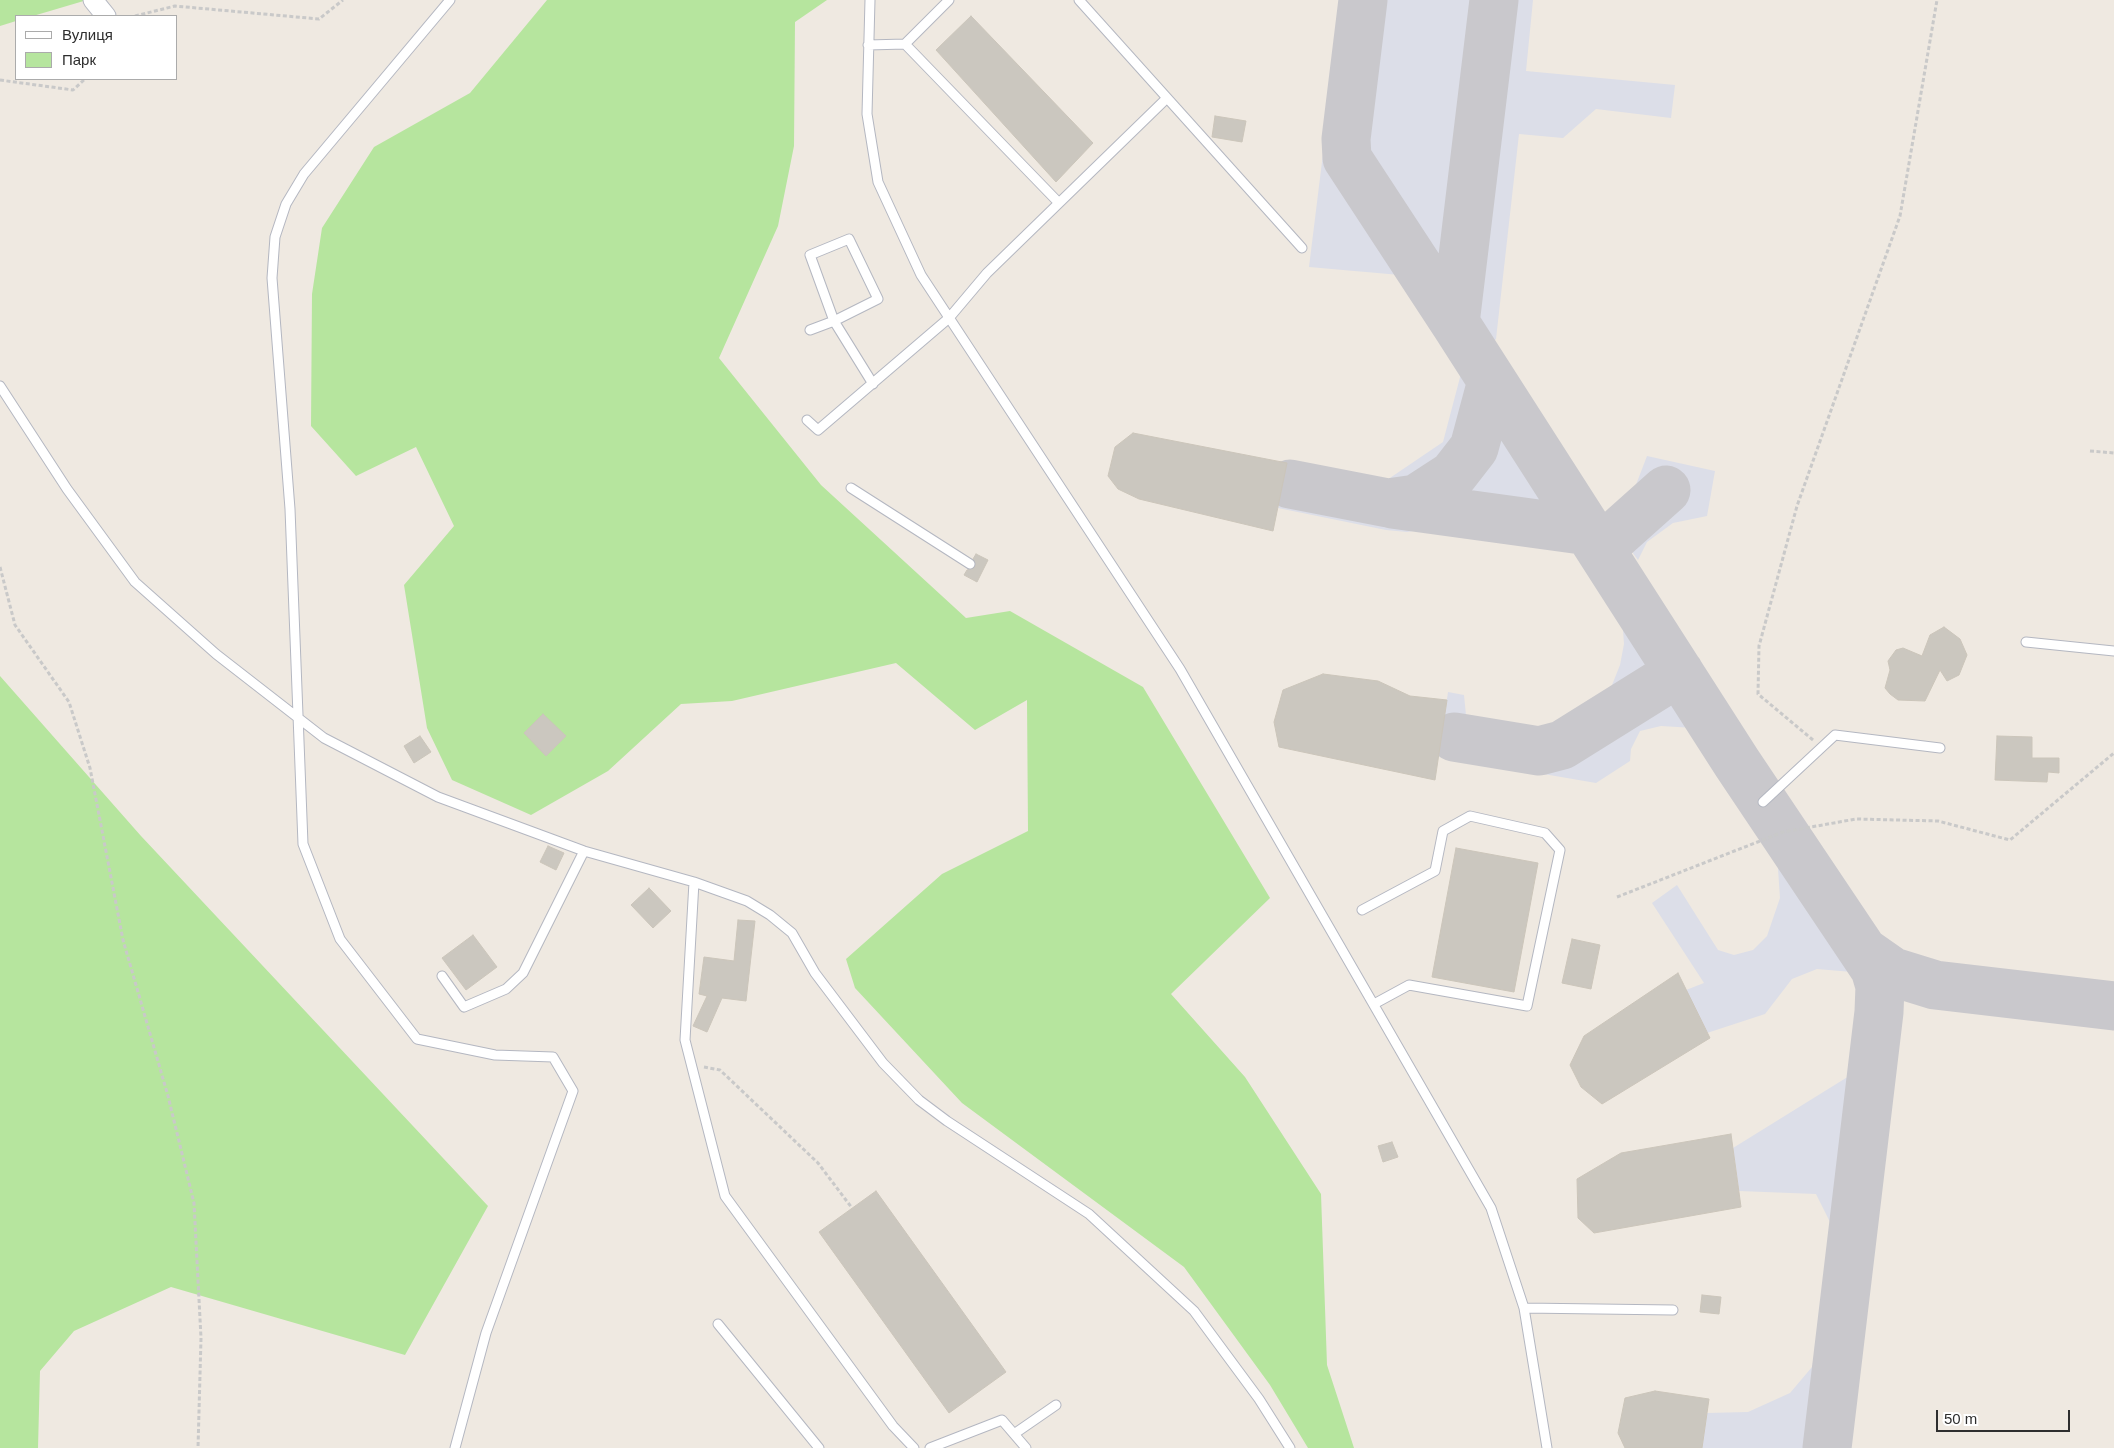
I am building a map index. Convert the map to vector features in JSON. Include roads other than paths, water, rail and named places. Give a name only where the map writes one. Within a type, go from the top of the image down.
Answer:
[{"type":"street","points":[[93,0],[105,15]]},
{"type":"lane","points":[[450,0],[304,174],[286,204],[275,237],[272,278],[290,508],[296,717],[303,844],[340,939],[417,1039],[494,1055],[553,1057],[573,1091],[486,1333],[455,1448]]},
{"type":"lane","points":[[870,0],[867,114],[878,182],[921,275],[1180,669],[1491,1208],[1524,1308],[1547,1448]]},
{"type":"lane","points":[[868,45],[905,44],[949,0]]},
{"type":"lane","points":[[1079,0],[1302,248]]},
{"type":"lane","points":[[905,44],[1059,203]]},
{"type":"lane","points":[[807,420],[818,430],[949,318],[987,273],[1167,98]]},
{"type":"lane","points":[[810,330],[834,321],[878,299],[849,239],[810,255],[834,321],[872,384]]},
{"type":"lane","points":[[0,386],[67,489],[135,582],[216,654],[324,738],[438,797],[584,851],[694,882],[747,901],[770,915],[792,933],[815,973],[882,1063],[919,1100],[947,1121],[1089,1214],[1194,1311],[1259,1399],[1290,1448]]},
{"type":"lane","points":[[851,488],[970,564]]},
{"type":"lane","points":[[2026,642],[2114,651]]},
{"type":"lane","points":[[1763,802],[1834,735],[1940,748]]},
{"type":"lane","points":[[1362,910],[1435,871],[1443,831],[1470,816],[1545,833],[1560,850],[1527,1006],[1409,985],[1374,1004]]},
{"type":"lane","points":[[442,976],[464,1007],[506,989],[523,973],[584,851]]},
{"type":"lane","points":[[694,882],[684,1040],[725,1196],[893,1426],[914,1448]]},
{"type":"lane","points":[[1524,1308],[1673,1310]]},
{"type":"lane","points":[[718,1324],[818,1448]]},
{"type":"lane","points":[[1014,1434],[1056,1405]]},
{"type":"lane","points":[[930,1448],[1002,1420],[1026,1448]]}]
